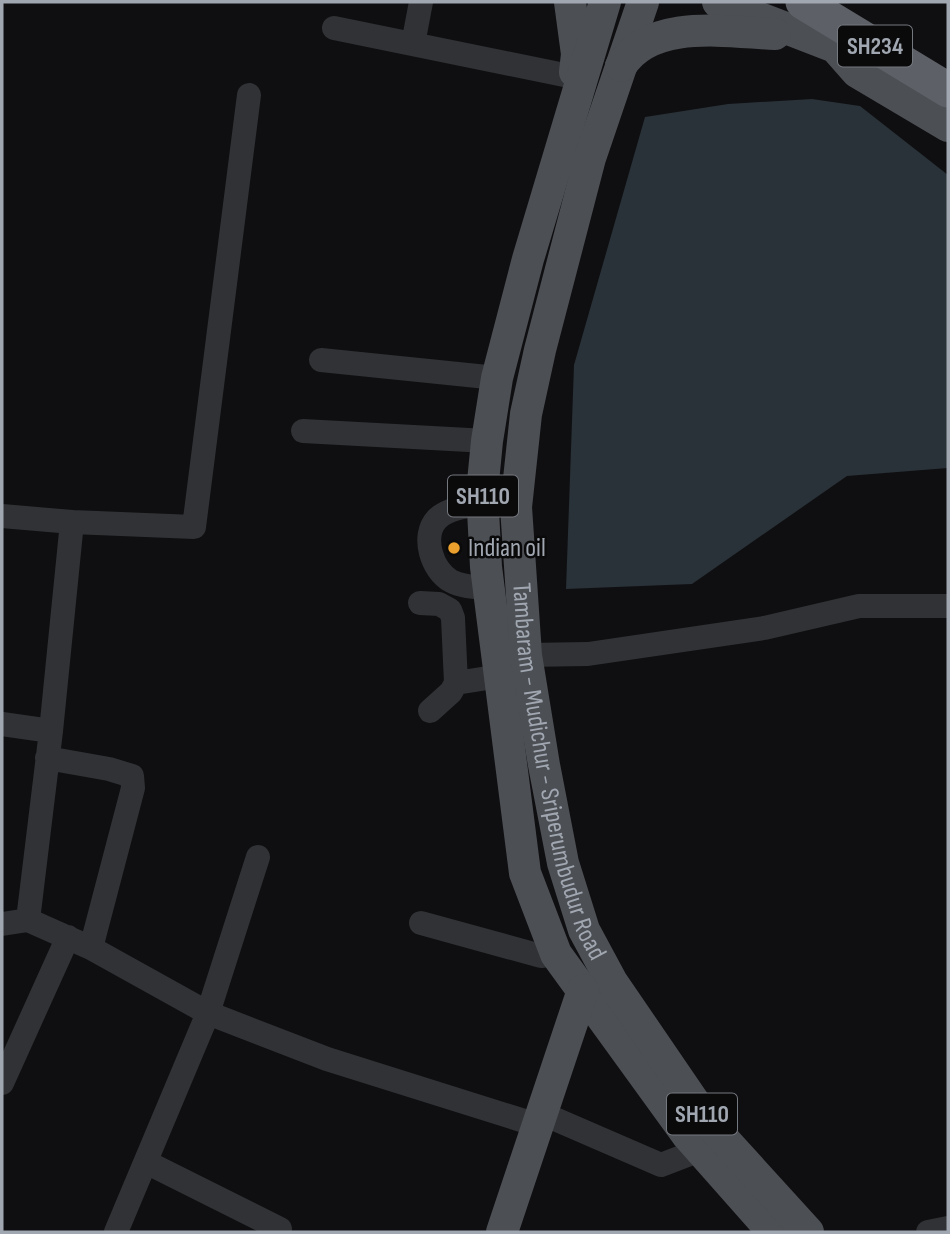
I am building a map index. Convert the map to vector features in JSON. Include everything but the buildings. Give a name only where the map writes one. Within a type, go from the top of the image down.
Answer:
[{"type":"highway","name":"SH234","points":[[802,18],[948,90]]},
{"type":"main road","points":[[563,139],[577,54],[570,2]]},
{"type":"main road","name":"Tambaram - Mudichur - Sriperumbudur Road","points":[[605,2],[528,258],[497,378],[487,440],[483,504],[490,599],[525,873],[556,954],[598,986],[707,1121],[808,1232]]},
{"type":"main road","name":"Tambaram - Mudichur - Sriperumbudur Road","points":[[643,2],[590,158],[526,414],[516,507],[526,654],[563,863],[598,986],[688,1136],[773,1232]]},
{"type":"main road","points":[[718,2],[802,18],[858,72],[948,126]]},
{"type":"main road","points":[[619,70],[626,59],[644,43],[683,31],[802,18]]},
{"type":"main road","points":[[502,1232],[539,1119],[598,986]]},
{"type":"street","points":[[413,44],[421,2]]},
{"type":"street","points":[[334,27],[574,77]]},
{"type":"street","points":[[2,516],[194,527],[249,95]]},
{"type":"street","points":[[321,360],[497,378]]},
{"type":"street","points":[[303,431],[487,440]]},
{"type":"street","points":[[483,504],[458,508],[438,518],[431,528],[432,560],[440,573],[490,599]]},
{"type":"street","points":[[27,920],[51,730],[72,522]]},
{"type":"street","points":[[452,614],[490,599]]},
{"type":"street","points":[[420,603],[439,604],[452,614],[456,683],[451,692],[430,710]]},
{"type":"street","points":[[526,654],[588,654],[764,628],[859,606],[948,606]]},
{"type":"street","points":[[456,683],[500,676]]},
{"type":"street","points":[[2,724],[51,730]]},
{"type":"street","points":[[47,758],[132,776],[133,788],[92,948]]},
{"type":"street","points":[[116,1232],[208,1013],[258,857]]},
{"type":"street","points":[[2,924],[27,920],[68,937],[208,1013],[327,1059],[539,1119],[661,1165],[700,1150]]},
{"type":"street","points":[[421,923],[541,956],[556,954]]},
{"type":"street","points":[[2,1083],[68,937]]},
{"type":"street","points":[[146,1162],[283,1231]]},
{"type":"street","points":[[928,1232],[948,1228]]},
{"type":"shaded area","points":[[812,99],[860,106],[948,175],[948,468],[847,476],[692,584],[566,589],[574,365],[645,117],[728,104]]},
{"type":"place","name":"Indian oil","points":[[454,548]]}]
